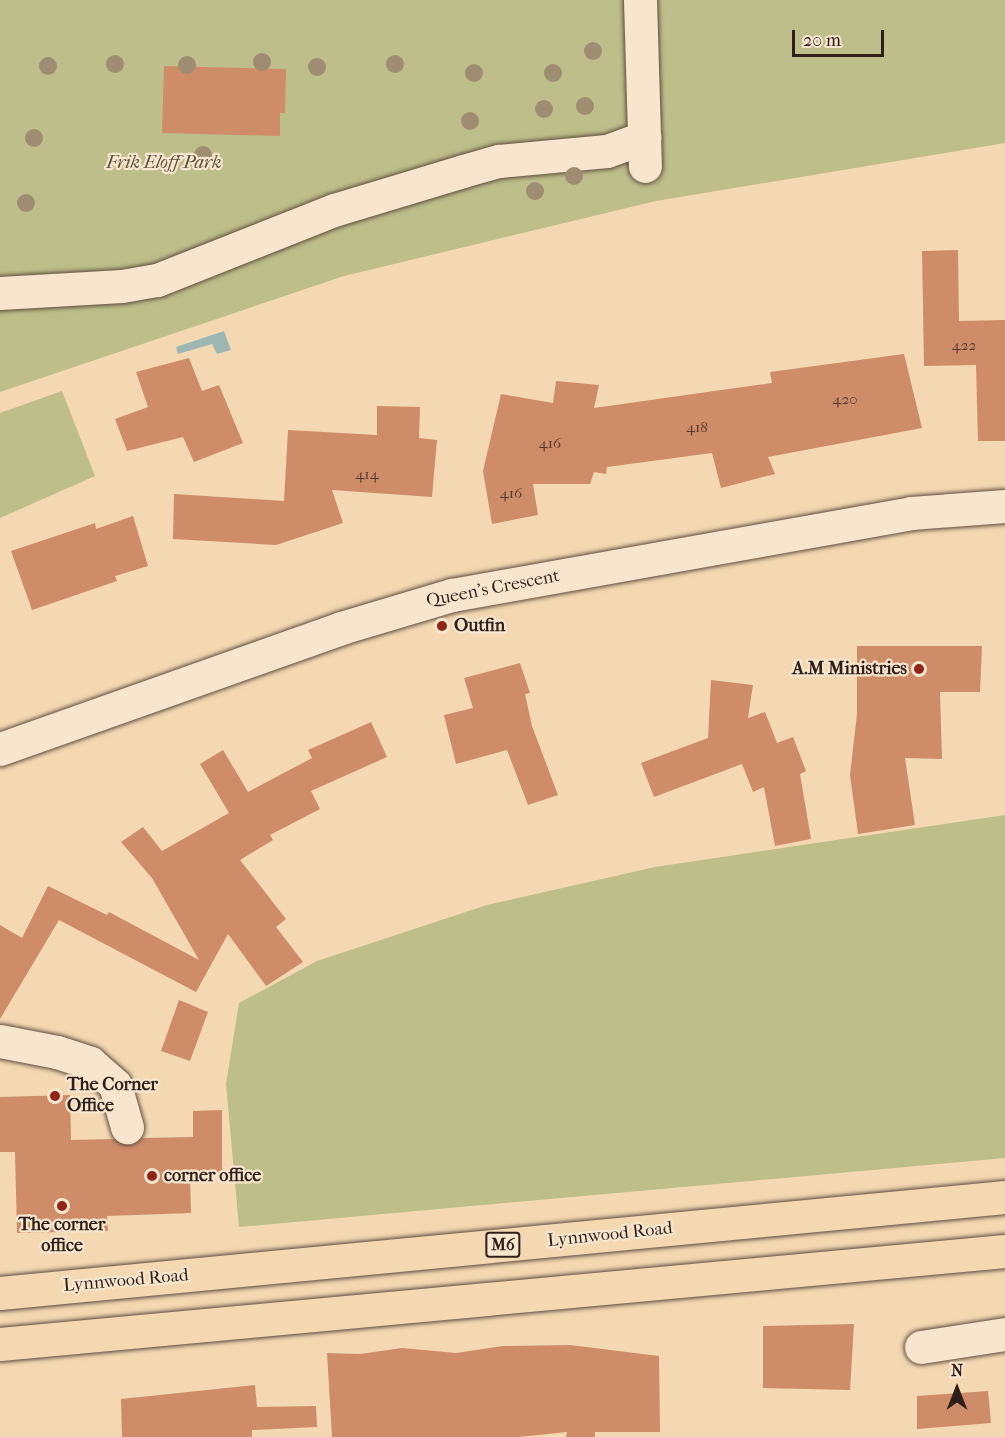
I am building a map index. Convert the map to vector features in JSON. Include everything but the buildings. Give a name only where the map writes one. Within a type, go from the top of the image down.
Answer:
[{"type":"main road","name":"Lynnwood Road","points":[[0,1293],[1005,1197]]},
{"type":"main road","points":[[0,1344],[1005,1251]]},
{"type":"street","points":[[0,292],[122,286],[158,280],[308,219],[499,161],[607,150],[645,151],[640,0]]},
{"type":"street","name":"Queen's Crescent","points":[[0,749],[341,628],[452,595],[911,513],[1005,506]]},
{"type":"street","points":[[0,1041],[57,1052],[90,1063],[114,1085],[127,1127]]},
{"type":"street","points":[[921,1347],[1005,1334]]},
{"type":"green space","name":"Frik Eloff Park","points":[[0,0],[1005,0],[1005,143],[656,201],[344,276],[0,392]]},
{"type":"green space","points":[[62,391],[95,476],[0,518],[0,413]]},
{"type":"green space","points":[[1005,815],[1005,1158],[239,1227],[226,1084],[239,1003],[317,961],[487,905],[655,867]]},
{"type":"water","points":[[224,331],[231,350],[217,354],[212,344],[178,354],[176,347]]},
{"type":"place","name":"Outfin","points":[[442,626]]},
{"type":"place","name":"A.M Ministries","points":[[919,669]]},
{"type":"place","name":"The Corner Office","points":[[55,1096]]},
{"type":"place","name":"corner office","points":[[152,1176]]},
{"type":"place","name":"The corner office","points":[[62,1206]]}]
